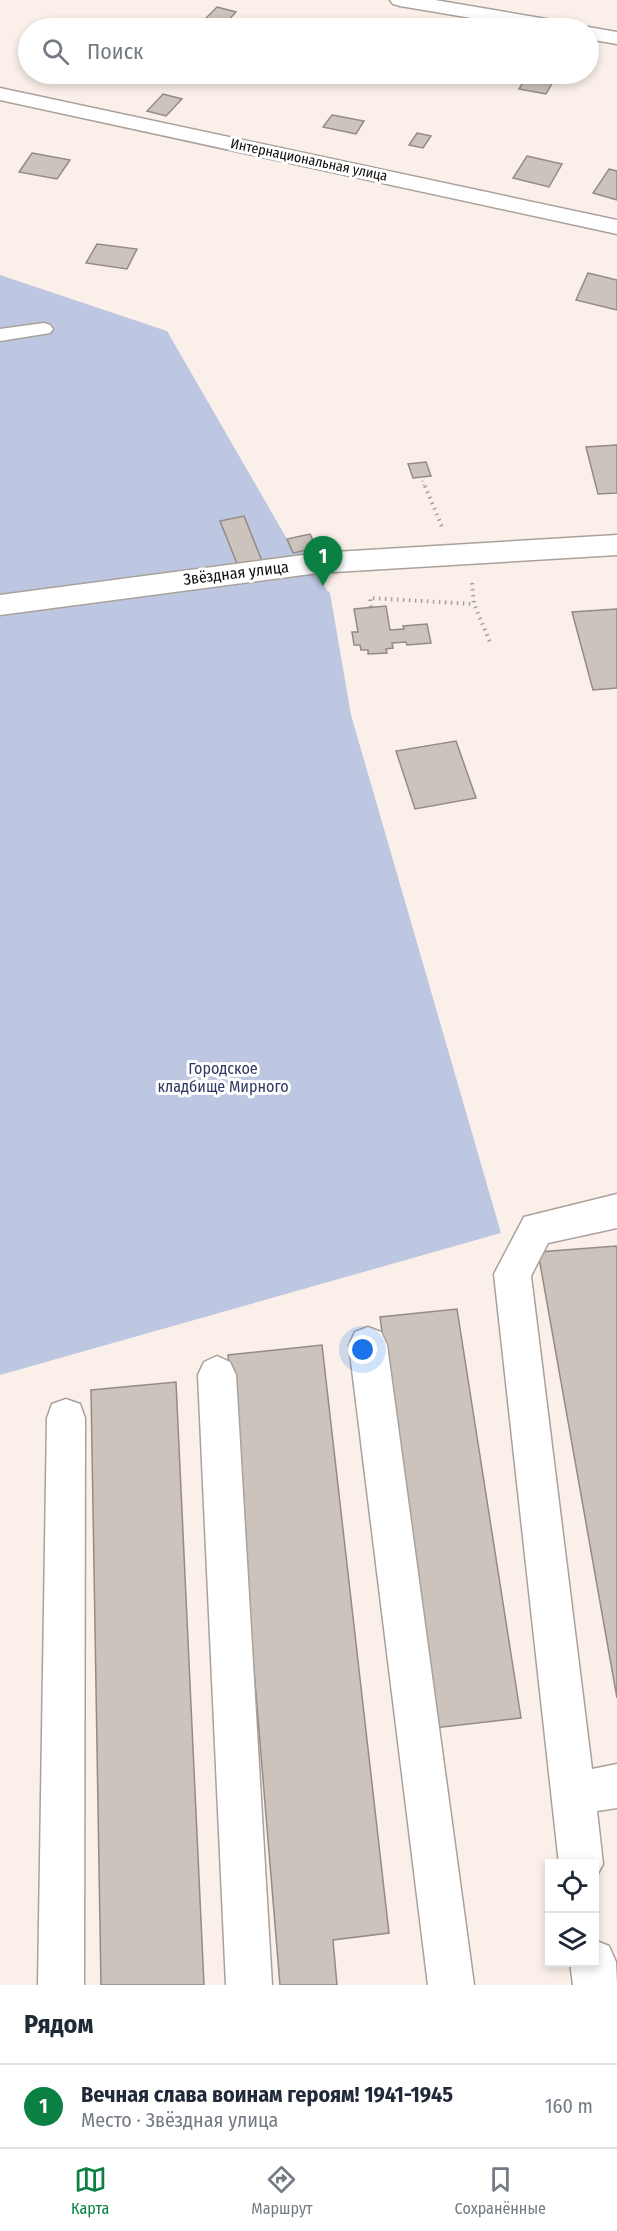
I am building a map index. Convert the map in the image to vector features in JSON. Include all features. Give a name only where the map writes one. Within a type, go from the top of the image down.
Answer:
[{"type":"street","points":[[400,0],[505,18]]},
{"type":"street","points":[[599,35],[617,38]]},
{"type":"street","name":"Интернациональная улица","points":[[0,94],[617,227]]},
{"type":"street","name":"Звёздная улица","points":[[0,605],[318,562],[617,544]]},
{"type":"street","points":[[581,1859],[512,1274],[537,1229],[617,1211]]},
{"type":"street","points":[[368,1345],[451,1985]]},
{"type":"street","points":[[217,1375],[249,1985]]},
{"type":"street","points":[[61,1985],[66,1418]]},
{"type":"street","points":[[573,1794],[617,1786]]},
{"type":"street","points":[[594,1967],[596,1985]]},
{"type":"lane","points":[[0,335],[44,329]]},
{"type":"path","points":[[371,608],[370,598],[474,604]]},
{"type":"green space","name":"Городское кладбище Мирного","points":[[0,275],[167,331],[287,539],[310,534],[322,581],[330,593],[351,715],[501,1233],[0,1375]]},
{"type":"building","points":[[217,7],[236,12],[230,18],[206,18]]},
{"type":"building","points":[[522,84],[552,84],[546,94],[519,89]]},
{"type":"building","points":[[163,94],[182,99],[166,116],[147,111]]},
{"type":"building","points":[[332,115],[364,121],[356,134],[323,127]]},
{"type":"building","points":[[417,133],[431,136],[423,148],[409,145]]},
{"type":"building","points":[[32,153],[70,160],[57,179],[19,172]]},
{"type":"building","points":[[527,156],[562,164],[549,187],[513,178]]},
{"type":"building","points":[[609,169],[617,171],[617,200],[593,193]]},
{"type":"building","points":[[97,244],[137,249],[127,269],[86,263]]},
{"type":"building","points":[[588,273],[617,280],[617,310],[576,300]]},
{"type":"building","points":[[617,445],[617,493],[598,494],[586,447]]},
{"type":"building","points":[[426,462],[431,476],[413,478],[408,464]]},
{"type":"building","points":[[244,516],[262,561],[238,566],[220,521]]},
{"type":"building","points":[[310,534],[317,548],[293,553],[287,539]]},
{"type":"building","points":[[386,606],[390,630],[404,629],[403,626],[427,624],[431,643],[407,645],[406,642],[392,643],[393,648],[386,649],[387,653],[368,654],[368,650],[361,650],[360,645],[354,645],[352,632],[358,632],[354,609]]},
{"type":"building","points":[[617,609],[617,688],[593,690],[572,612]]},
{"type":"building","points":[[456,741],[476,798],[415,809],[396,751]]},
{"type":"building","points":[[616,1246],[617,1250],[617,1698],[538,1252]]},
{"type":"building","points":[[457,1309],[521,1718],[434,1728],[380,1317]]},
{"type":"building","points":[[322,1345],[389,1933],[333,1940],[337,1985],[280,1985],[228,1355]]},
{"type":"building","points":[[176,1382],[204,1985],[101,1985],[91,1390]]},
{"type":"place","name":"Вечная слава воинам героям! 1941-1945","points":[[323,586]]}]
